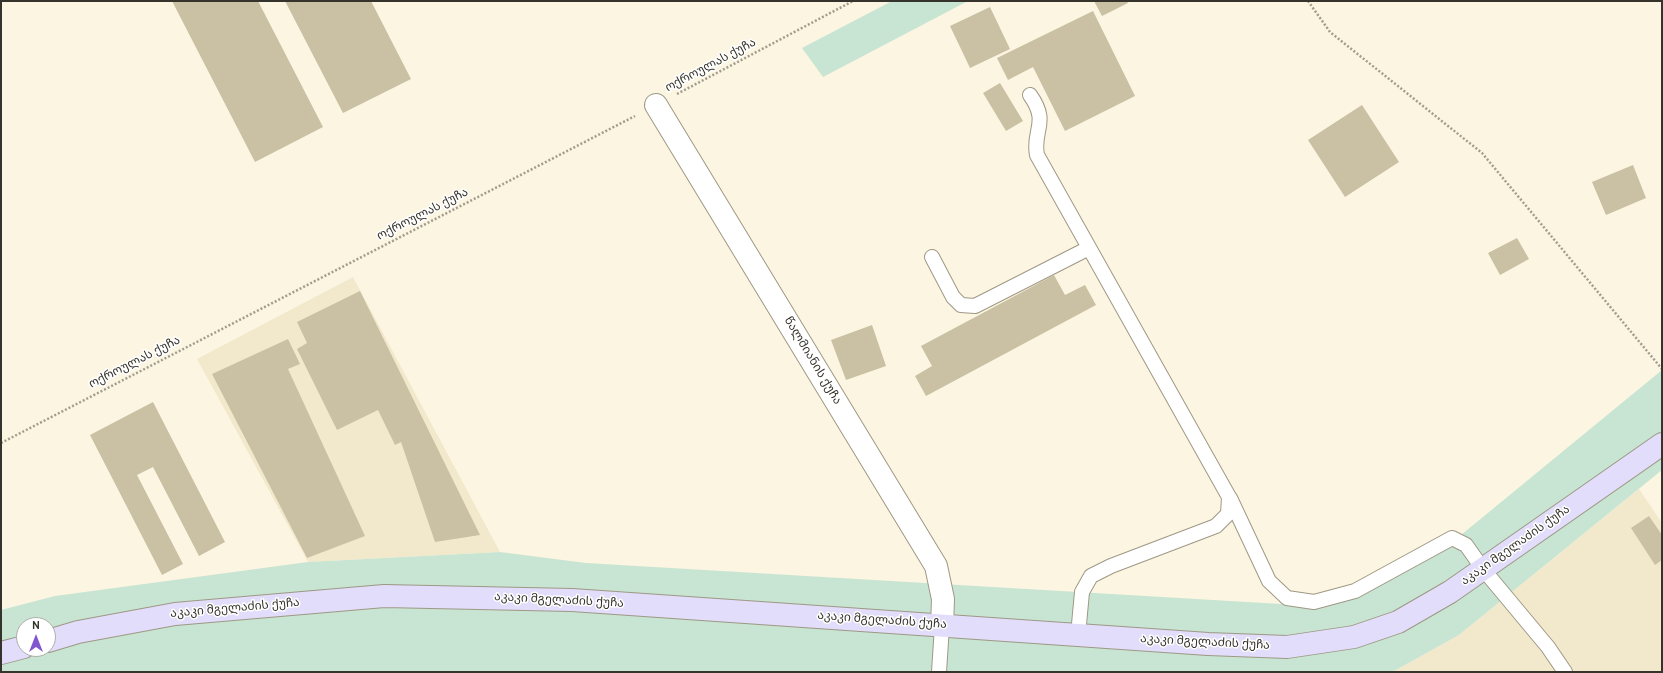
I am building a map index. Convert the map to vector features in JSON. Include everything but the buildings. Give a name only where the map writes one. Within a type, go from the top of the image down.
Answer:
[{"type":"street","name":"წალმიანის ქუჩა","points":[[656,105],[936,566],[943,599],[942,626]]},
{"type":"street","name":"აკაკი მგელაძის ქუჩა","points":[[56,638],[78,632],[175,614],[384,596],[572,600],[1208,644],[1287,646],[1354,637],[1398,622],[1450,592],[1662,444]]},
{"type":"street","points":[[1,654],[16,649]]},
{"type":"lane","points":[[1030,95],[1037,105],[1041,120],[1035,145],[1037,155],[1229,497],[1269,581],[1287,598],[1314,602],[1355,591],[1452,538],[1466,545],[1483,569],[1548,647],[1565,672]]},
{"type":"lane","points":[[932,257],[953,297],[961,305],[974,306],[1089,248]]},
{"type":"lane","points":[[1078,635],[1082,592],[1091,576],[1111,566],[1216,526],[1228,514],[1229,497]]},
{"type":"lane","points":[[939,672],[942,626]]},
{"type":"path","name":"ოქროულას ქუჩა","points":[[1,443],[656,105],[853,1]]},
{"type":"path","points":[[1308,1],[1330,32],[1482,153],[1662,369]]},
{"type":"shaded area","points":[[353,277],[500,552],[308,562],[197,359]]},
{"type":"shaded area","points":[[1639,489],[1662,523],[1662,672],[1389,672],[1396,670],[1459,635]]},
{"type":"green space","points":[[892,1],[968,1],[823,77],[802,48]]},
{"type":"green space","points":[[1662,370],[1662,470],[1459,635],[1396,670],[1389,672],[1,672],[1,610],[55,596],[308,562],[500,552],[586,563],[1315,606],[1461,535]]}]
